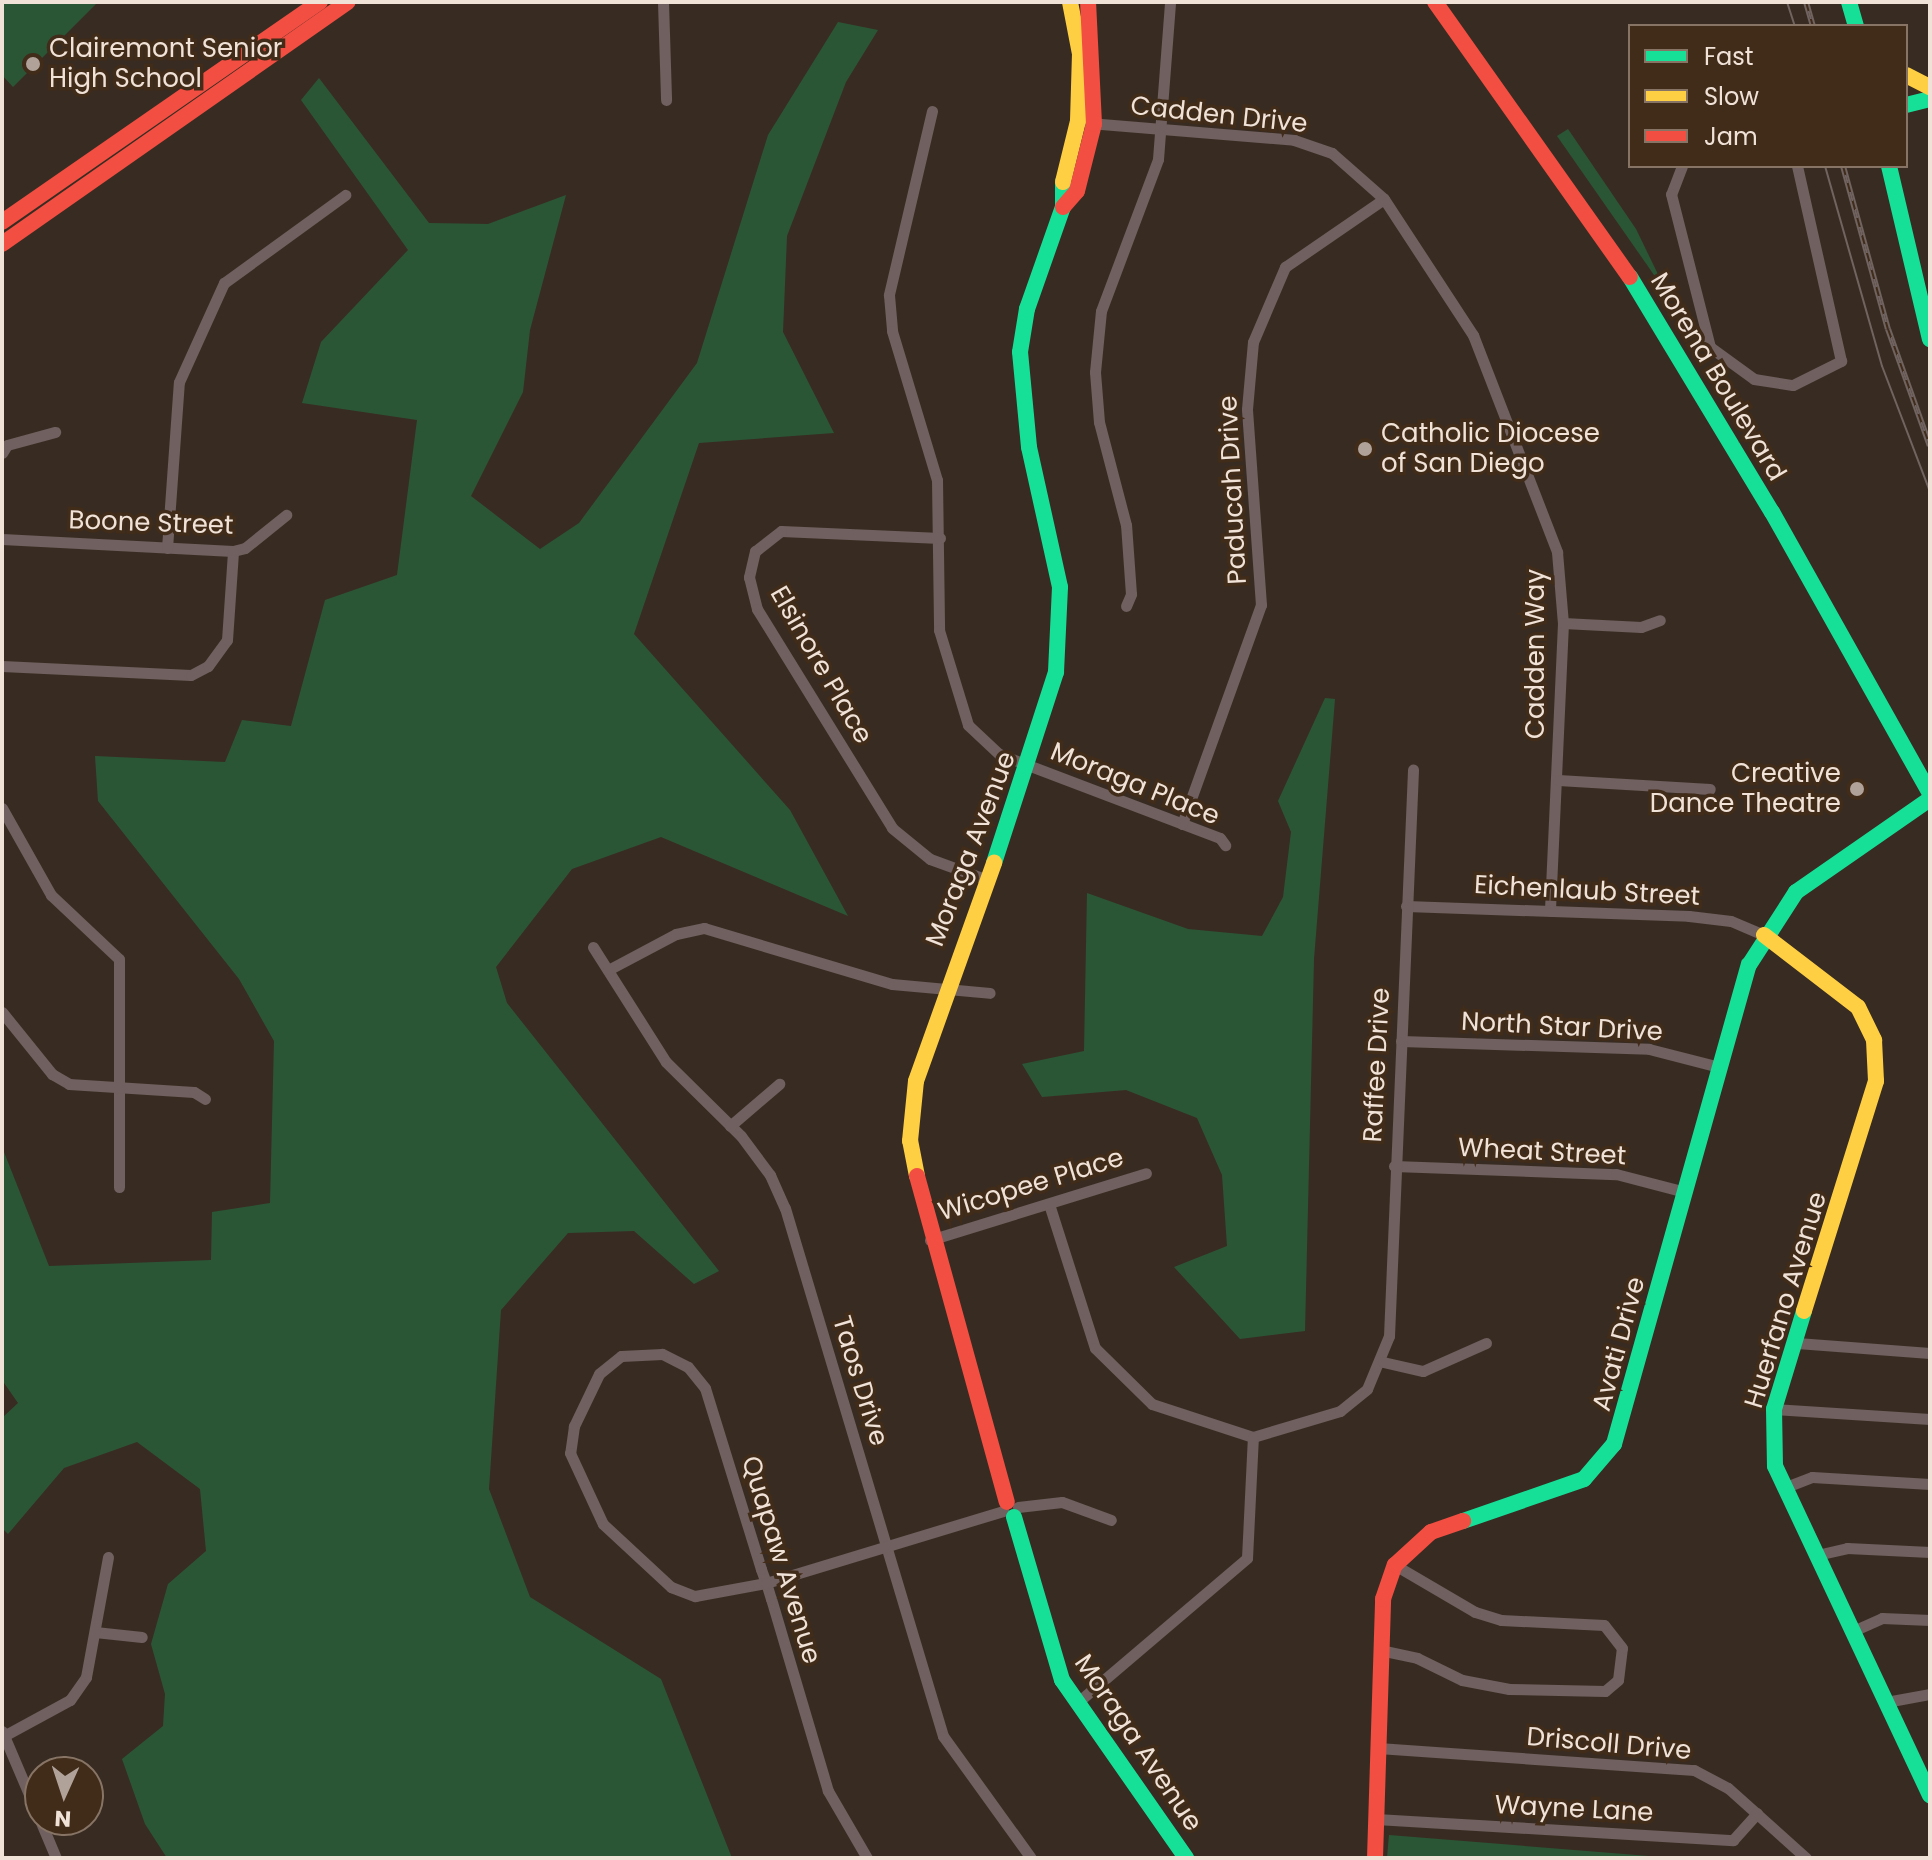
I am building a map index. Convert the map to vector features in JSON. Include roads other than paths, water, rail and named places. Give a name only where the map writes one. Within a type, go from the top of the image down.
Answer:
[{"type":"main road","points":[[2,222],[320,2]]},
{"type":"main road","points":[[2,244],[348,2]]},
{"type":"main road","name":"Moraga Avenue","points":[[1070,2],[1080,54],[1086,122]]},
{"type":"main road","name":"Moraga Avenue","points":[[1088,2],[1086,122],[1077,191],[1063,207],[1027,309],[1020,352],[1020,384],[1060,587],[1061,630],[1044,724],[945,988],[911,1112],[913,1172],[930,1240],[1053,1658],[1078,1702],[1186,1858]]},
{"type":"main road","name":"Morena Boulevard","points":[[1436,3],[1626,271],[1772,512],[1930,797]]},
{"type":"main road","points":[[1908,76],[1930,87]]},
{"type":"main road","points":[[1908,104],[1930,99]]},
{"type":"main road","points":[[1889,168],[1930,339]]},
{"type":"main road","name":"Avati Drive","points":[[1375,1858],[1383,1599],[1395,1565],[1431,1532],[1567,1487],[1599,1465],[1620,1432],[1719,1067],[1764,935],[1796,892],[1930,797]]},
{"type":"main road","name":"Huerfano Avenue","points":[[1764,935],[1858,1007],[1874,1040],[1876,1081],[1867,1125],[1774,1409],[1770,1440],[1786,1487],[1886,1702],[1924,1768],[1930,1795]]},
{"type":"street","points":[[663,2],[666,100]]},
{"type":"street","points":[[1126,606],[1131,594],[1126,525],[1099,422],[1095,372],[1101,311],[1153,180],[1170,2]]},
{"type":"street","name":"Moraga Place","points":[[932,111],[889,295],[892,331],[937,480],[939,630],[968,725],[999,754],[1182,824],[1225,845]]},
{"type":"street","name":"Cadden Drive","points":[[1086,122],[1294,140],[1332,153],[1384,199]]},
{"type":"street","points":[[1681,168],[1671,194],[1710,347],[1754,379],[1793,385],[1841,361],[1797,168]]},
{"type":"street","points":[[167,548],[179,382],[224,283],[345,195]]},
{"type":"street","name":"Cadden Way","points":[[1384,199],[1493,373],[1552,534],[1563,623],[1550,911]]},
{"type":"street","name":"Paducah Drive","points":[[1182,824],[1261,605],[1247,409],[1253,342],[1285,267],[1384,199]]},
{"type":"street","points":[[2,453],[7,445],[55,432]]},
{"type":"street","name":"Boone Street","points":[[2,539],[233,551],[245,548],[286,515]]},
{"type":"street","name":"Elsinore Place","points":[[940,538],[781,531],[755,551],[749,577],[757,609],[892,828],[930,859],[985,879]]},
{"type":"street","points":[[2,666],[200,671],[217,659],[227,640],[233,551]]},
{"type":"street","points":[[1563,623],[1641,627],[1660,620]]},
{"type":"street","name":"Raffee Drive","points":[[1383,1362],[1413,770]]},
{"type":"street","points":[[1558,780],[1710,789]]},
{"type":"street","points":[[2,808],[51,895],[119,959],[119,1187]]},
{"type":"street","name":"Eichenlaub Street","points":[[1406,906],[1689,916],[1731,921],[1764,935]]},
{"type":"street","points":[[608,970],[676,934],[704,928],[813,965],[990,993]]},
{"type":"street","name":"Taos Drive","points":[[593,947],[666,1062],[730,1126],[770,1175],[785,1208],[943,1736],[1031,1858]]},
{"type":"street","points":[[2,1012],[52,1074],[79,1087],[194,1092],[205,1099]]},
{"type":"street","name":"North Star Drive","points":[[1401,1041],[1649,1049],[1719,1067]]},
{"type":"street","points":[[730,1126],[779,1084]]},
{"type":"street","name":"Wheat Street","points":[[1394,1166],[1616,1174],[1685,1192]]},
{"type":"street","name":"Wicopee Place","points":[[930,1240],[1146,1173]]},
{"type":"street","points":[[1049,1204],[1095,1348],[1111,1370],[1152,1404],[1253,1437],[1340,1411],[1367,1389],[1383,1362],[1423,1371],[1486,1343]]},
{"type":"street","points":[[1797,1343],[1930,1353]]},
{"type":"street","name":"Quapaw Avenue","points":[[766,1583],[695,1596],[671,1587],[603,1524],[570,1453],[574,1426],[599,1374],[621,1356],[662,1354],[688,1367],[705,1388],[766,1583],[828,1791],[867,1858]]},
{"type":"street","points":[[1774,1409],[1930,1419]]},
{"type":"street","points":[[1078,1702],[1247,1558],[1253,1437]]},
{"type":"street","points":[[1786,1487],[1812,1477],[1930,1484]]},
{"type":"street","points":[[766,1583],[1011,1509],[1062,1502],[1111,1520]]},
{"type":"street","points":[[1817,1555],[1847,1548],[1930,1552]]},
{"type":"street","points":[[24,1783],[3,1734],[70,1700],[86,1677],[108,1557]]},
{"type":"street","points":[[1380,1650],[1417,1658],[1462,1680],[1509,1689],[1605,1691],[1618,1680],[1622,1659],[1622,1648],[1604,1625],[1501,1620],[1475,1612],[1395,1565]]},
{"type":"street","points":[[1853,1631],[1882,1618],[1930,1620]]},
{"type":"street","points":[[95,1632],[142,1637]]},
{"type":"street","points":[[1886,1702],[1930,1694]]},
{"type":"street","name":"Driscoll Drive","points":[[1378,1748],[1694,1770],[1757,1813],[1806,1858]]},
{"type":"street","name":"Wayne Lane","points":[[1376,1819],[1733,1840],[1757,1813]]},
{"type":"street","points":[[47,1836],[56,1858]]},
{"type":"tram line","points":[[1787,2],[1794,24]]},
{"type":"tram line","points":[[1826,168],[1882,366],[1930,492]]},
{"type":"railway","points":[[1806,2],[1812,24]]},
{"type":"railway","points":[[1844,168],[1888,329],[1930,446]]},
{"type":"place","name":"Clairemont Senior High School","points":[[33,64]]},
{"type":"place","name":"Catholic Diocese of San Diego","points":[[1365,449]]},
{"type":"place","name":"Creative Dance Theatre","points":[[1857,789]]}]
